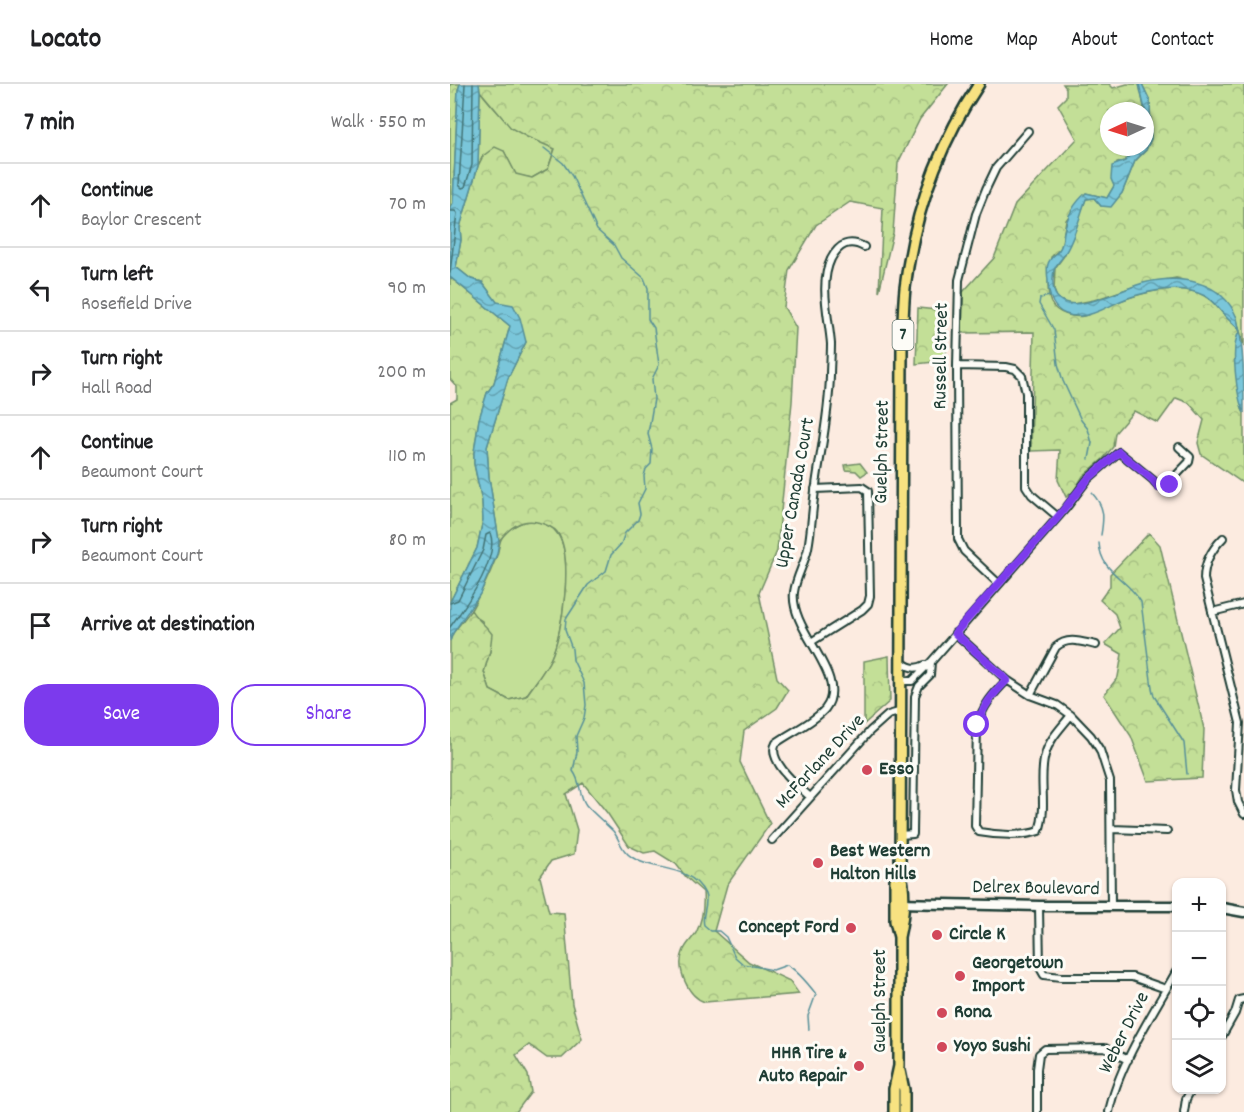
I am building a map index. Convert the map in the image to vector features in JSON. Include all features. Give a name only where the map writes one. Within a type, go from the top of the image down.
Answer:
[{"type":"main road","name":"Guelph Street","points":[[904,1112],[904,1090],[899,1066],[899,937],[903,922],[899,903],[903,881],[900,870],[899,712],[905,290],[914,233],[934,167],[945,140],[979,84]]},
{"type":"main road","name":"Guelph Street","points":[[894,1112],[894,1089],[899,1066]]},
{"type":"street","name":"Russell Street","points":[[999,584],[964,551],[958,539],[959,280],[976,214],[996,168],[1028,131]]},
{"type":"street","name":"Upper Canada Court","points":[[810,797],[789,777],[773,751],[776,743],[819,715],[830,700],[832,688],[830,677],[799,622],[794,591],[808,547],[830,388],[831,348],[825,291],[826,275],[831,258],[842,245],[855,242],[864,247]]},
{"type":"street","points":[[957,366],[1006,367],[1015,369],[1022,376],[1026,393],[1026,486],[1032,495],[1058,517]]},
{"type":"street","points":[[900,681],[912,681],[931,662],[1058,517],[1088,479],[1119,452],[1153,480],[1159,488],[1170,485],[1189,462],[1190,457],[1179,447]]},
{"type":"street","points":[[811,642],[862,610],[868,604],[870,596],[868,491],[862,487],[815,489]]},
{"type":"street","points":[[1223,538],[1215,546],[1204,568],[1204,579],[1240,723],[1236,790],[1238,802],[1244,814]]},
{"type":"street","points":[[1212,612],[1244,604]]},
{"type":"street","points":[[955,633],[1007,680],[1030,695],[1057,705],[1091,735],[1107,767],[1110,781],[1111,906]]},
{"type":"street","points":[[1030,695],[1056,647],[1061,643],[1071,640],[1096,645]]},
{"type":"street","points":[[900,660],[905,666],[913,668],[931,662]]},
{"type":"street","points":[[900,835],[914,834],[915,696],[919,686],[930,675],[931,662]]},
{"type":"street","points":[[1007,680],[987,703],[977,725],[975,826],[979,832],[987,834],[1039,831],[1042,821],[1042,770],[1045,754],[1050,743],[1071,715]]},
{"type":"street","name":"McFarlane Drive","points":[[772,840],[870,731],[888,716],[899,712]]},
{"type":"street","points":[[1112,829],[1167,831]]},
{"type":"street","name":"Delrex Boulevard","points":[[899,903],[1172,906]]},
{"type":"street","points":[[1040,906],[1040,968],[1044,975],[1061,977],[1132,976],[1166,989]]},
{"type":"street","points":[[1226,909],[1244,912]]},
{"type":"street","name":"Weber Drive","points":[[1109,1112],[1112,1095],[1128,1060],[1172,979]]},
{"type":"street","points":[[1226,1027],[1239,1000],[1244,999]]},
{"type":"street","points":[[1037,1112],[1037,1069],[1039,1054],[1045,1049],[1105,1048],[1128,1060]]},
{"type":"street","points":[[1185,1112],[1188,1094]]},
{"type":"green space","points":[[450,84],[460,84],[453,203],[450,208]]},
{"type":"green space","points":[[479,84],[948,84],[920,119],[898,163],[893,233],[879,292],[883,208],[850,202],[816,225],[789,270],[784,307],[796,328],[792,402],[777,551],[759,593],[777,678],[788,690],[777,708],[744,731],[740,762],[770,824],[727,885],[714,931],[749,962],[790,981],[799,994],[705,1002],[693,994],[682,974],[681,959],[684,949],[696,933],[700,923],[703,892],[686,877],[676,864],[655,851],[644,853],[629,846],[608,814],[583,783],[566,794],[577,830],[574,854],[551,861],[540,877],[549,912],[564,913],[572,1004],[582,1039],[562,1058],[547,1058],[529,1045],[516,1055],[528,1075],[531,1092],[516,1112],[450,1112],[450,641],[453,633],[471,610],[492,634],[484,672],[490,690],[509,700],[526,696],[546,668],[555,646],[563,613],[565,558],[557,532],[537,522],[520,523],[506,532],[499,541],[489,477],[487,447],[508,378],[526,342],[482,282],[471,279],[456,267],[461,240],[460,227],[483,156],[495,147],[504,151],[516,174],[532,178],[548,169],[555,149],[511,128],[480,91]]},
{"type":"green space","points":[[1063,84],[1109,84],[1113,88],[1127,84],[1139,84],[1143,102],[1100,102],[1100,156],[1129,156],[1125,161],[1117,163],[1114,186],[1107,198],[1086,193],[1066,220],[1061,248],[1051,257],[1048,286],[1051,303],[1070,316],[1084,316],[1130,297],[1152,291],[1185,290],[1202,294],[1211,300],[1240,331],[1242,409],[1244,413],[1244,484],[1201,454],[1198,443],[1204,420],[1189,403],[1176,398],[1158,423],[1134,411],[1115,433],[1113,447],[1083,476],[1074,491],[1066,497],[1058,480],[1060,450],[1031,451],[1034,332],[962,333],[963,292],[994,258],[1015,205],[1077,139],[1058,105],[1066,97],[1066,88]]},
{"type":"green space","points":[[1142,84],[1244,84],[1244,347],[1236,316],[1219,293],[1176,278],[1145,283],[1094,300],[1073,304],[1065,303],[1057,298],[1054,290],[1055,268],[1064,256],[1086,199],[1094,198],[1101,206],[1122,193],[1135,161],[1140,156],[1154,156],[1154,102],[1150,101]]},
{"type":"green space","points":[[480,91],[505,120],[521,132],[555,148],[548,169],[532,178],[516,175],[504,151],[483,156],[478,166]]},
{"type":"green space","points":[[450,277],[510,326],[494,383],[487,393],[479,420],[474,452],[483,520],[477,548],[450,602],[450,403],[457,399],[457,387],[450,379]]},
{"type":"green space","points":[[918,308],[946,311],[946,356],[934,362],[916,364]]},
{"type":"green space","points":[[860,463],[867,472],[861,476],[856,471],[846,470],[845,465]]},
{"type":"green space","points":[[532,520],[551,527],[562,543],[566,575],[563,613],[560,630],[546,668],[526,696],[509,700],[490,690],[484,672],[490,651],[482,621],[474,616],[471,610],[491,571],[503,535],[515,526]]},
{"type":"green space","points":[[1149,533],[1160,545],[1204,729],[1202,778],[1148,781],[1131,736],[1104,695],[1118,677],[1122,654],[1105,644],[1120,628],[1115,614],[1100,600],[1110,586],[1110,574]]},
{"type":"green space","points":[[889,656],[890,701],[864,724],[864,661]]},
{"type":"water","points":[[460,84],[479,84],[480,91],[478,166],[460,227],[461,240],[456,267],[471,279],[482,282],[497,302],[513,305],[520,318],[526,342],[508,378],[487,447],[489,477],[499,541],[497,554],[480,594],[450,641],[450,602],[477,548],[483,520],[482,501],[474,464],[479,419],[487,393],[494,383],[510,326],[450,277],[450,208],[453,203]]},
{"type":"water","points":[[1139,84],[1142,84],[1150,101],[1143,102]]},
{"type":"water","points":[[1129,156],[1140,156],[1135,161],[1122,193],[1111,207],[1101,206],[1094,198],[1086,199],[1071,242],[1054,270],[1054,289],[1059,299],[1070,303],[1084,303],[1143,283],[1171,279],[1185,280],[1210,288],[1221,295],[1237,318],[1239,330],[1209,298],[1187,290],[1167,290],[1137,295],[1081,316],[1066,314],[1056,308],[1050,297],[1047,266],[1061,246],[1067,221],[1075,206],[1086,193],[1107,198],[1114,186],[1111,179],[1112,166],[1125,161]]},
{"type":"water","points":[[1240,332],[1244,413],[1235,371],[1235,347]]},
{"type":"waterway","points":[[544,148],[563,163],[572,176],[597,230],[614,245],[621,258],[644,278],[648,288],[648,319],[654,328],[659,365],[652,379],[654,399],[648,434],[652,449],[651,464],[644,476],[645,489],[638,503],[640,514],[638,520],[625,533],[621,544],[611,555],[606,571],[588,585],[566,619],[565,630],[572,649],[573,660],[584,683],[586,705],[584,718],[576,736],[577,752],[573,771],[586,805],[613,831],[625,851],[643,863],[678,872],[698,883],[706,898],[704,925],[711,931],[719,931],[726,937],[735,957],[743,964],[773,970],[787,965],[803,978],[816,994],[808,1016],[809,1030]]},
{"type":"waterway","points":[[1050,296],[1040,298],[1039,304],[1054,330],[1058,364],[1063,381],[1081,420],[1088,429],[1092,443],[1089,459]]},
{"type":"waterway","points":[[1092,493],[1102,512],[1101,535]]},
{"type":"waterway","points":[[1099,543],[1104,562],[1141,602],[1154,696],[1184,743],[1187,774]]},
{"type":"place","name":"Esso","points":[[867,770]]},
{"type":"place","name":"Best Western Halton Hills","points":[[818,863]]},
{"type":"place","name":"Concept Ford","points":[[851,928]]},
{"type":"place","name":"Circle K","points":[[937,935]]},
{"type":"place","name":"Georgetown Import","points":[[960,976]]},
{"type":"place","name":"Rona","points":[[942,1013]]},
{"type":"place","name":"Yoyo Sushi","points":[[942,1047]]},
{"type":"place","name":"HHR Tire & Auto Repair","points":[[859,1066]]},
{"type":"route","points":[[977,725],[992,694],[1007,680],[955,633],[1066,508],[1088,479],[1119,452],[1153,480],[1159,488],[1170,485]]}]
